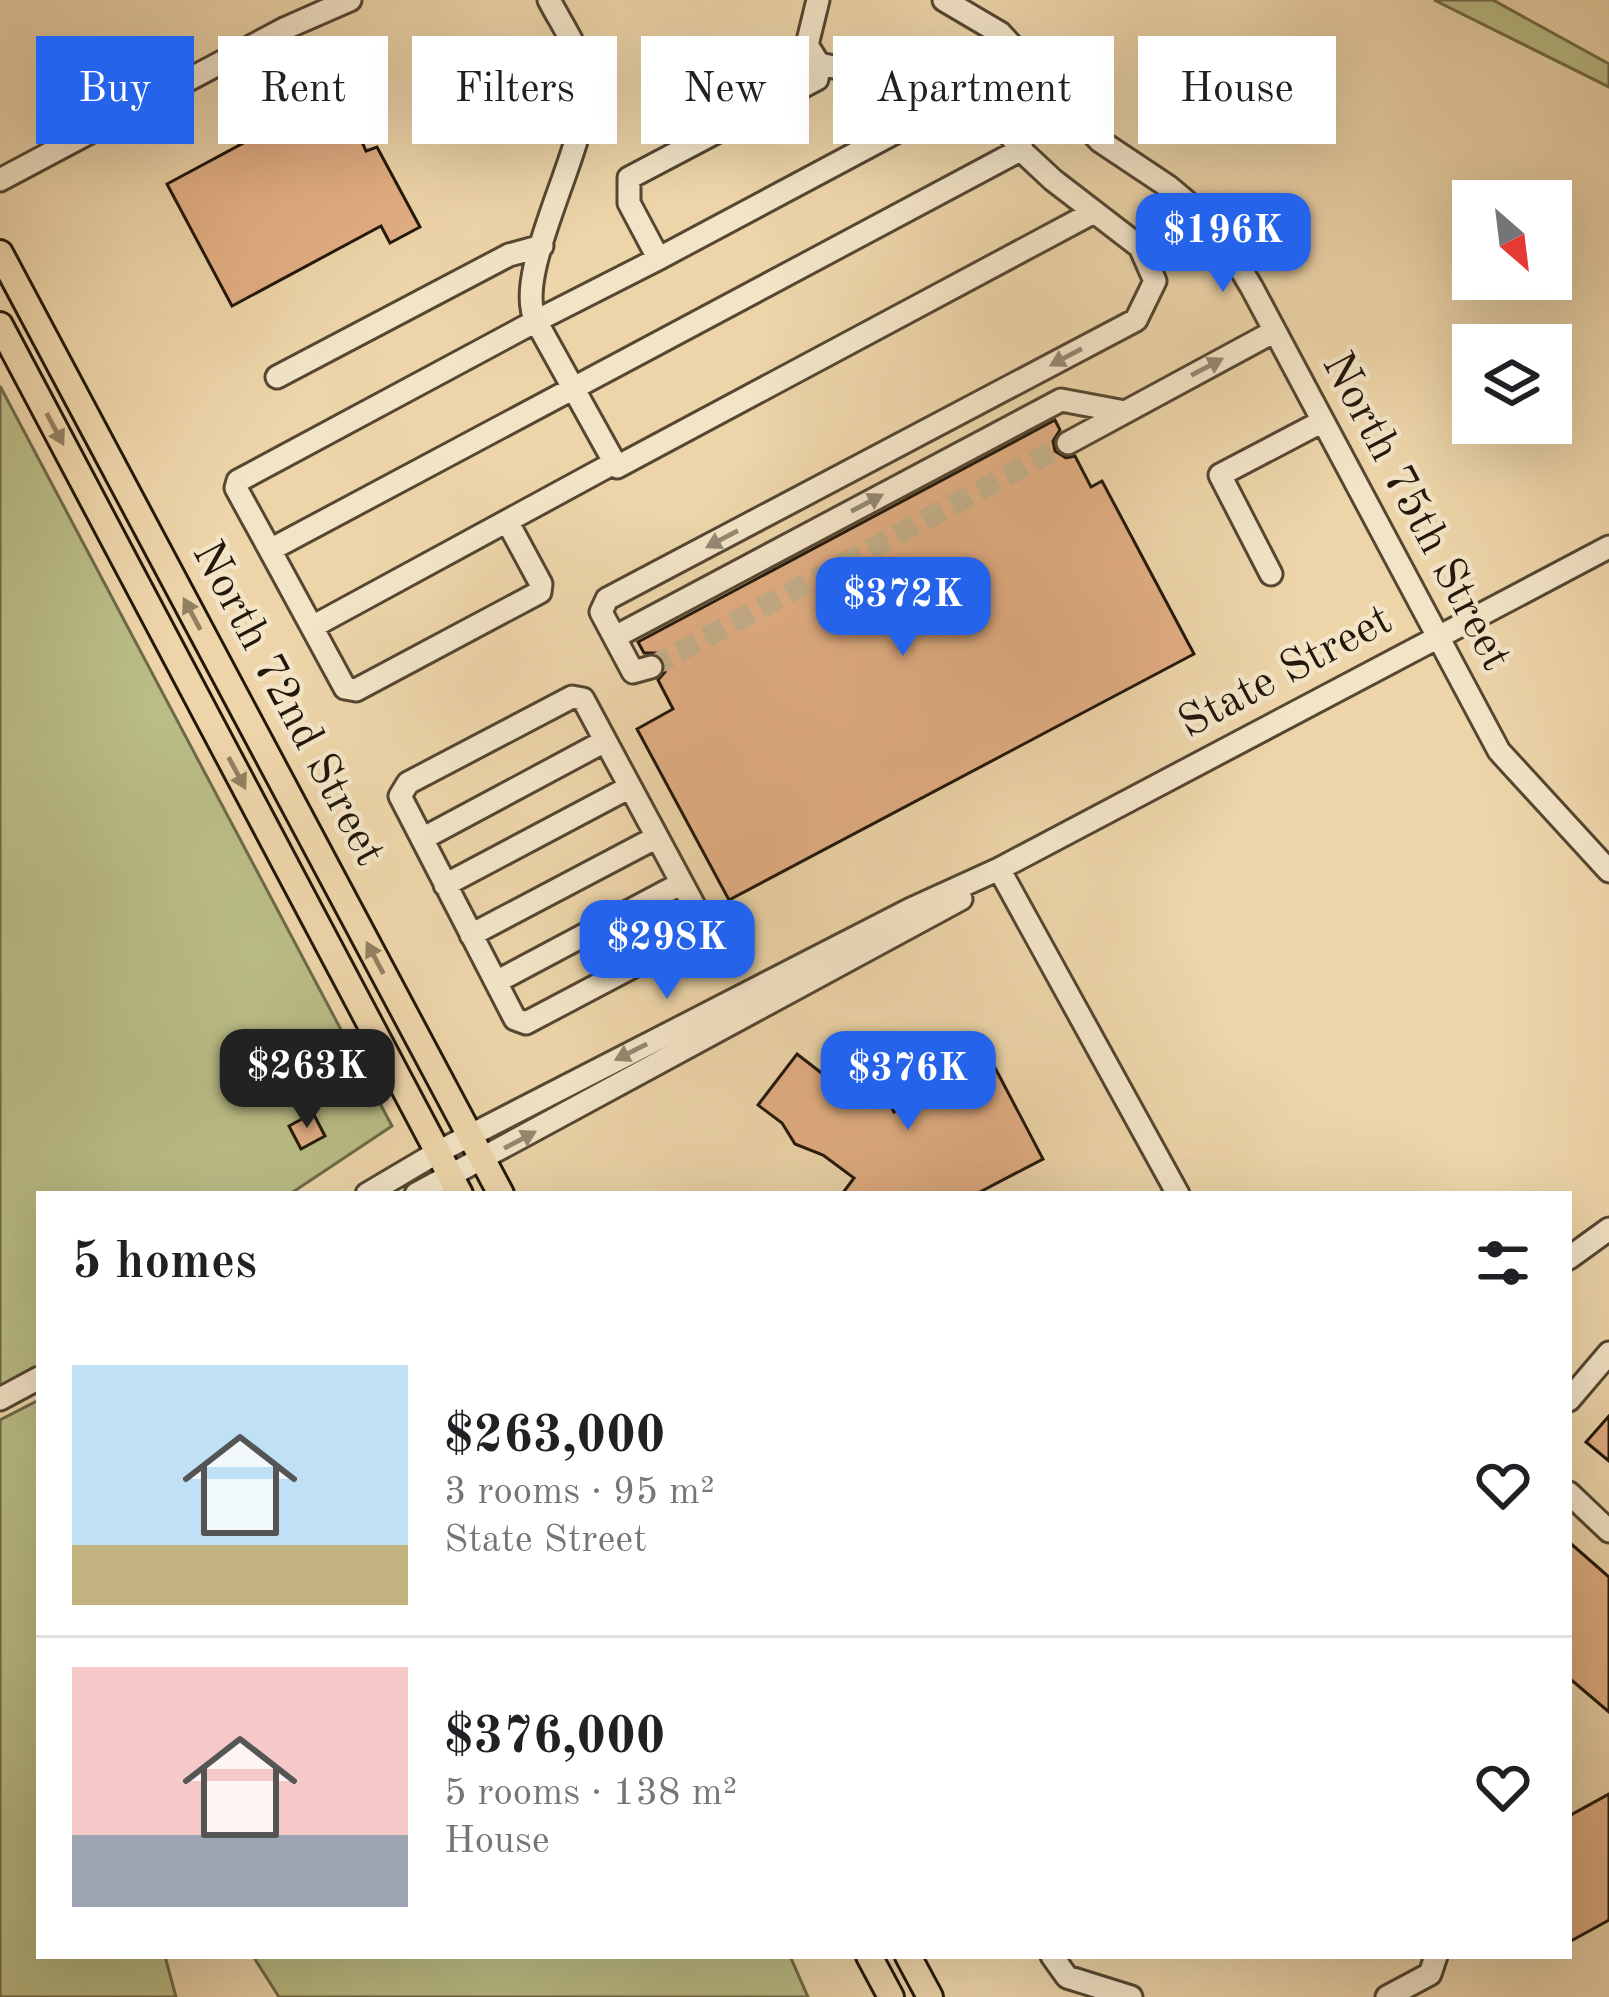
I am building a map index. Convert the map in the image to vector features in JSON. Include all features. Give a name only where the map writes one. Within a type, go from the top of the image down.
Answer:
[{"type":"main road","name":"North 72nd Street","points":[[0,253],[499,1191]]},
{"type":"main road","name":"North 72nd Street","points":[[0,325],[455,1185]]},
{"type":"main road","points":[[871,1959],[891,1997]]},
{"type":"main road","points":[[910,1959],[930,1997]]},
{"type":"street","points":[[0,180],[286,28],[350,0]]},
{"type":"street","points":[[549,0],[580,61],[586,92],[583,118],[542,246],[529,308],[617,467],[1094,212]]},
{"type":"street","points":[[654,261],[656,252],[629,202],[629,178],[817,79],[819,64],[807,45],[818,0]]},
{"type":"street","name":"North 75th Street","points":[[944,0],[1000,33],[1078,120],[1195,209],[1233,256],[1498,751],[1609,871]]},
{"type":"street","points":[[819,64],[833,67]]},
{"type":"street","points":[[507,521],[541,584],[540,592],[356,689],[345,688],[236,488],[238,481],[873,144]]},
{"type":"street","points":[[651,667],[633,672],[601,612],[607,599],[1136,320],[1155,281],[1140,247],[1052,180],[1018,144]]},
{"type":"street","points":[[270,550],[1022,149]]},
{"type":"street","points":[[277,377],[508,255],[542,246]]},
{"type":"street","points":[[1067,443],[1275,331]]},
{"type":"street","points":[[615,637],[1061,400],[1125,412]]},
{"type":"street","points":[[1271,574],[1220,475],[1323,421]]},
{"type":"street","points":[[312,627],[612,464]]},
{"type":"street","name":"State Street","points":[[372,1191],[470,1135],[999,868],[1609,547]]},
{"type":"street","points":[[572,697],[583,699],[630,787],[710,928],[526,1023],[515,1019],[400,796],[408,783],[572,697]]},
{"type":"street","points":[[422,839],[605,741]]},
{"type":"street","points":[[445,885],[630,787]]},
{"type":"street","points":[[471,934],[657,837]]},
{"type":"street","points":[[999,868],[1176,1191]]},
{"type":"street","name":"State Street","points":[[455,1185],[483,1160],[921,923],[963,898],[999,868]]},
{"type":"street","points":[[496,982],[682,883]]},
{"type":"street","points":[[1572,1256],[1609,1229]]},
{"type":"street","points":[[1572,1396],[1609,1353]]},
{"type":"street","points":[[0,1399],[36,1380]]},
{"type":"street","points":[[1572,1496],[1609,1531]]},
{"type":"street","points":[[1054,1959],[1066,1977],[1131,1997]]},
{"type":"street","points":[[1388,1997],[1430,1974],[1435,1959]]},
{"type":"green space","points":[[1434,0],[1493,0],[1609,64],[1609,87]]},
{"type":"green space","points":[[0,386],[392,1126],[294,1191],[36,1191],[36,1374],[0,1393]]},
{"type":"green space","points":[[36,1402],[36,1959],[166,1959],[176,1997],[0,1997],[0,1420]]},
{"type":"green space","points":[[255,1959],[791,1959],[808,1997],[279,1997]]},
{"type":"building","points":[[242,144],[363,144],[366,151],[377,147],[420,227],[390,243],[381,226],[232,306],[167,184]]},
{"type":"building","points":[[1055,420],[1060,430],[1053,441],[1055,451],[1066,458],[1075,456],[1091,487],[1102,481],[1194,654],[729,900],[637,729],[673,709],[658,680],[665,672],[665,662],[656,653],[644,653],[638,642]]},
{"type":"building","points":[[797,1054],[864,1106],[885,1095],[894,1112],[992,1062],[1043,1159],[982,1191],[844,1191],[854,1178],[823,1155],[795,1144],[782,1123],[758,1105]]},
{"type":"building","points":[[313,1113],[325,1136],[301,1149],[289,1126]]},
{"type":"building","points":[[1609,1416],[1609,1461],[1586,1442]]},
{"type":"building","points":[[1572,1545],[1609,1577],[1609,1712],[1572,1681]]},
{"type":"building","points":[[1609,1794],[1609,1920],[1572,1940],[1572,1814]]},
{"type":"tunnel","points":[[651,667],[1068,443]]}]
